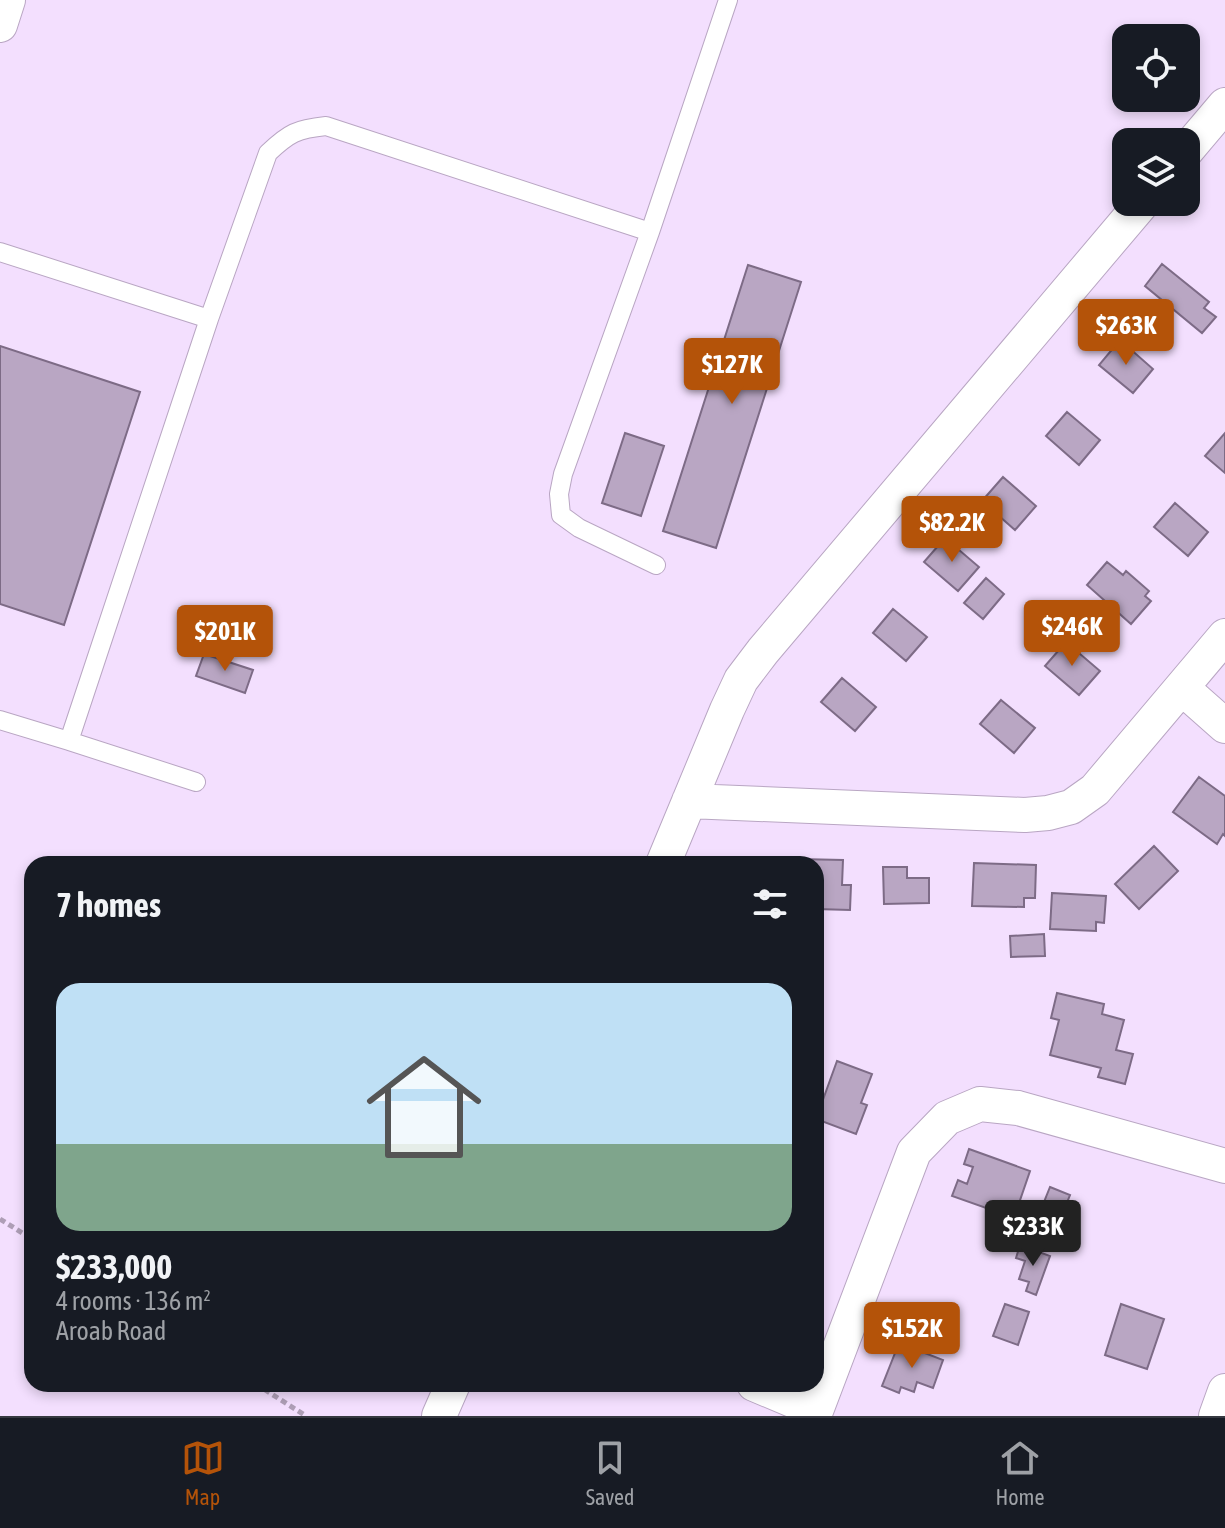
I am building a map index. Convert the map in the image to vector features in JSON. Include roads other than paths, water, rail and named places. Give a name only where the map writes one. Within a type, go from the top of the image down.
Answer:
[{"type":"street","points":[[0,25],[8,0]]},
{"type":"street","points":[[1200,134],[1225,105]]},
{"type":"street","points":[[666,856],[741,680],[1131,216]]},
{"type":"street","points":[[689,801],[1025,815],[1071,807],[1095,790],[1225,636]]},
{"type":"street","points":[[1182,688],[1225,726]]},
{"type":"street","points":[[824,1389],[914,1152],[947,1118],[980,1104],[1018,1108],[1225,1166]]},
{"type":"street","points":[[439,1416],[450,1392]]},
{"type":"street","points":[[771,1392],[815,1413],[823,1392]]},
{"type":"lane","points":[[656,565],[579,528],[561,515],[559,494],[563,474],[650,232],[728,0]]},
{"type":"lane","points":[[69,741],[209,319],[268,153],[285,136],[305,128],[326,126],[650,232]]},
{"type":"lane","points":[[0,252],[209,319]]},
{"type":"lane","points":[[0,720],[196,782]]}]
